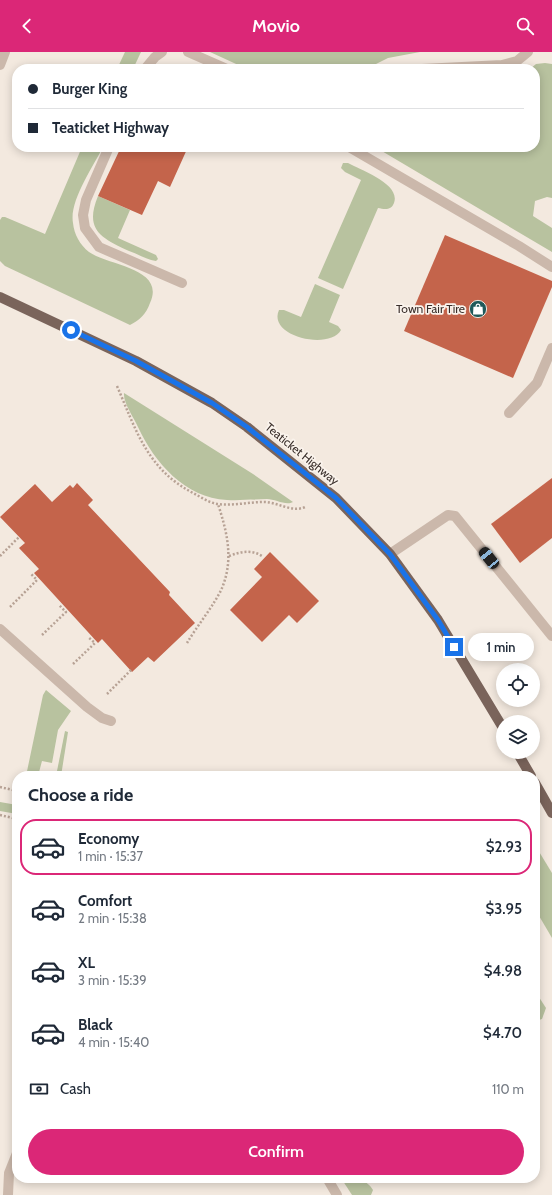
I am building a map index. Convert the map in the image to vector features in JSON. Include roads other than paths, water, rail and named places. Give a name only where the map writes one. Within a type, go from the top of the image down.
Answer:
[{"type":"main road","name":"Teaticket Highway","points":[[0,298],[136,361],[218,407],[247,427],[336,498],[390,554],[438,620],[496,716]]},
{"type":"main road","points":[[521,759],[528,771]]},
{"type":"main road","points":[[540,792],[552,813]]},
{"type":"lane","points":[[0,65],[5,52]]},
{"type":"lane","points":[[149,64],[162,52]]},
{"type":"lane","points":[[188,52],[216,64]]},
{"type":"lane","points":[[506,64],[517,61],[528,52]]},
{"type":"lane","points":[[107,152],[86,200],[83,215],[85,228],[99,247],[182,283]]},
{"type":"lane","points":[[358,152],[513,242],[552,267]]},
{"type":"lane","points":[[509,413],[537,383],[552,348]]},
{"type":"lane","points":[[390,554],[448,515],[455,516],[552,636]]},
{"type":"lane","points":[[0,629],[87,707],[102,718],[111,721]]},
{"type":"lane","points":[[8,1195],[9,1173],[12,1166]]},
{"type":"lane","points":[[330,1183],[337,1195]]},
{"type":"place","name":"Town Fair Tire","points":[[478,309]]}]
